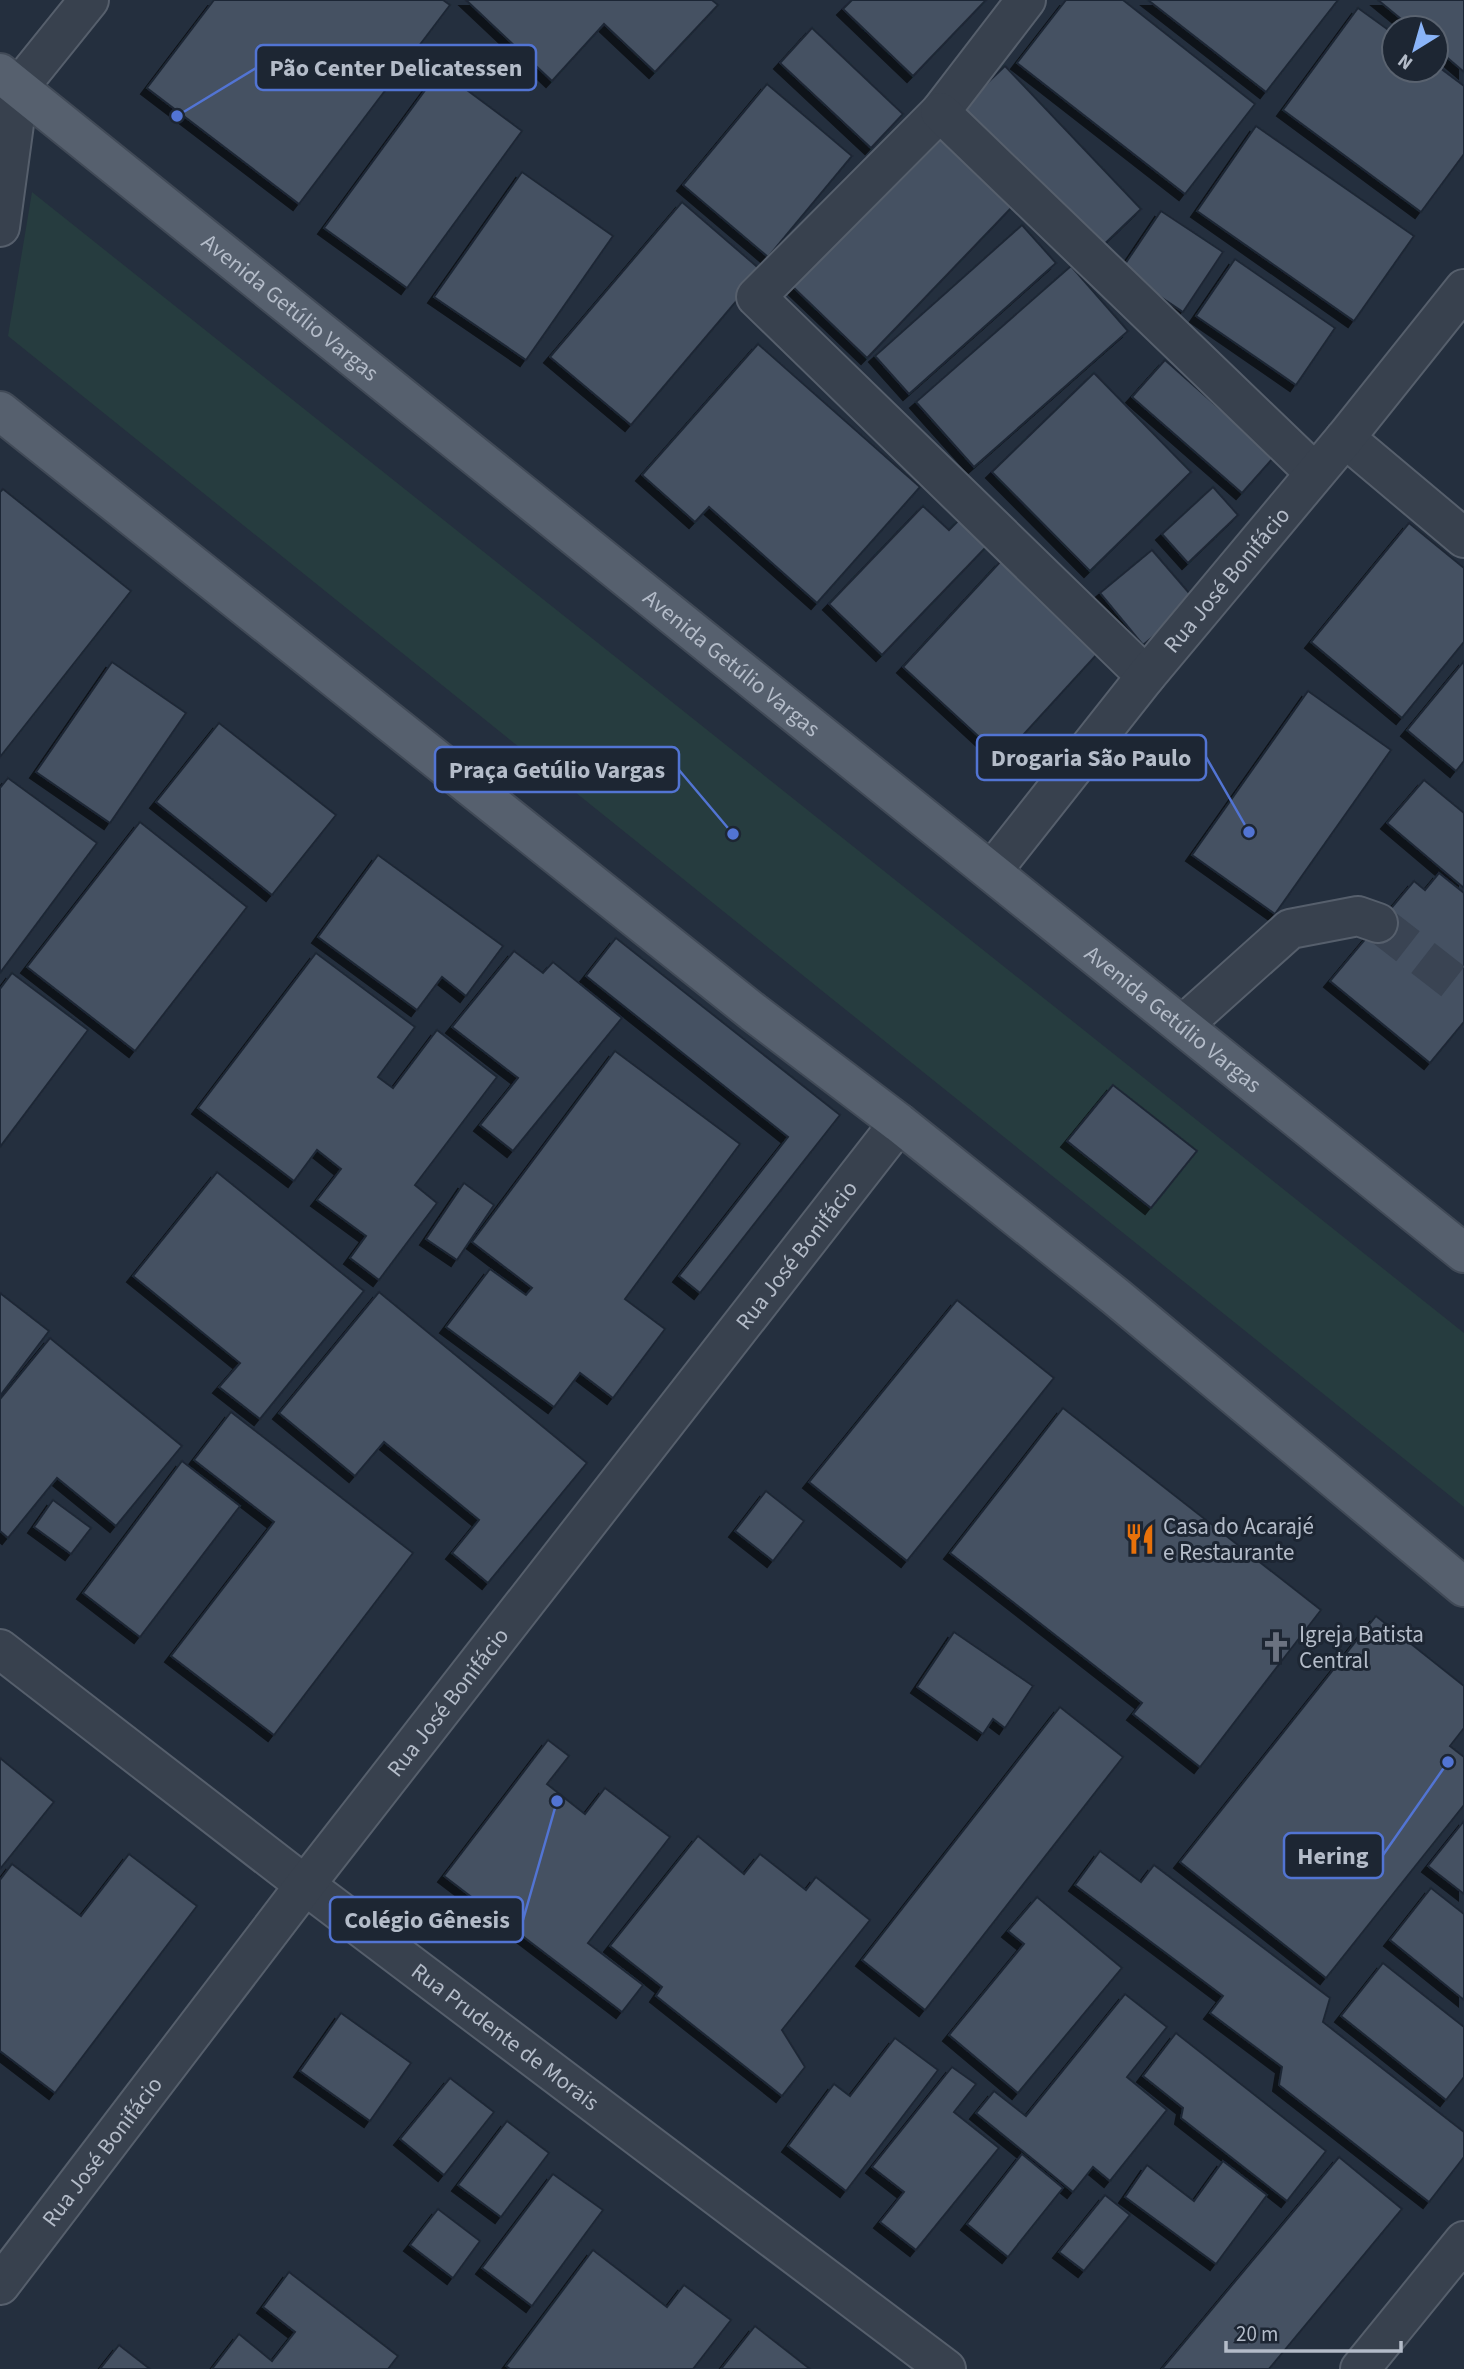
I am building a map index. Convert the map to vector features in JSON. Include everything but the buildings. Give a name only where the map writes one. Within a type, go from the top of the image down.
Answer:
[{"type":"main road","name":"Avenida Getúlio Vargas","points":[[9,80],[1464,1253]]},
{"type":"main road","points":[[0,411],[753,1012],[899,1123],[1115,1296],[1464,1587]]},
{"type":"street","points":[[0,227],[9,80],[89,0]]},
{"type":"street","points":[[1026,0],[940,111],[756,297],[1146,676]]},
{"type":"street","points":[[940,111],[1315,473]]},
{"type":"street","name":"Rua José Bonifácio","points":[[992,872],[1146,676],[1345,439],[1464,289]]},
{"type":"street","points":[[1345,439],[1464,538]]},
{"type":"street","points":[[1183,1025],[1290,929],[1358,916],[1378,923]]},
{"type":"street","name":"Rua José Bonifácio","points":[[0,2285],[305,1885],[899,1123]]},
{"type":"street","name":"Rua Prudente de Morais","points":[[0,1649],[305,1885],[946,2369]]},
{"type":"street","points":[[1360,2369],[1464,2241]]},
{"type":"green space","points":[[32,192],[1464,1333],[1464,1507],[8,336]]},
{"type":"tunnel","points":[[1378,923],[1464,990]]},
{"type":"place","name":"Pão Center Delicatessen","points":[[177,116]]},
{"type":"place","name":"Drogaria São Paulo","points":[[1249,832]]},
{"type":"place","name":"Praça Getúlio Vargas","points":[[733,834]]},
{"type":"place","name":"Casa do Acarajé e Restaurante","points":[[1140,1539]]},
{"type":"place","name":"Igreja Batista Central","points":[[1276,1647]]},
{"type":"place","name":"Hering","points":[[1448,1762]]},
{"type":"place","name":"Colégio Gênesis","points":[[557,1801]]}]
